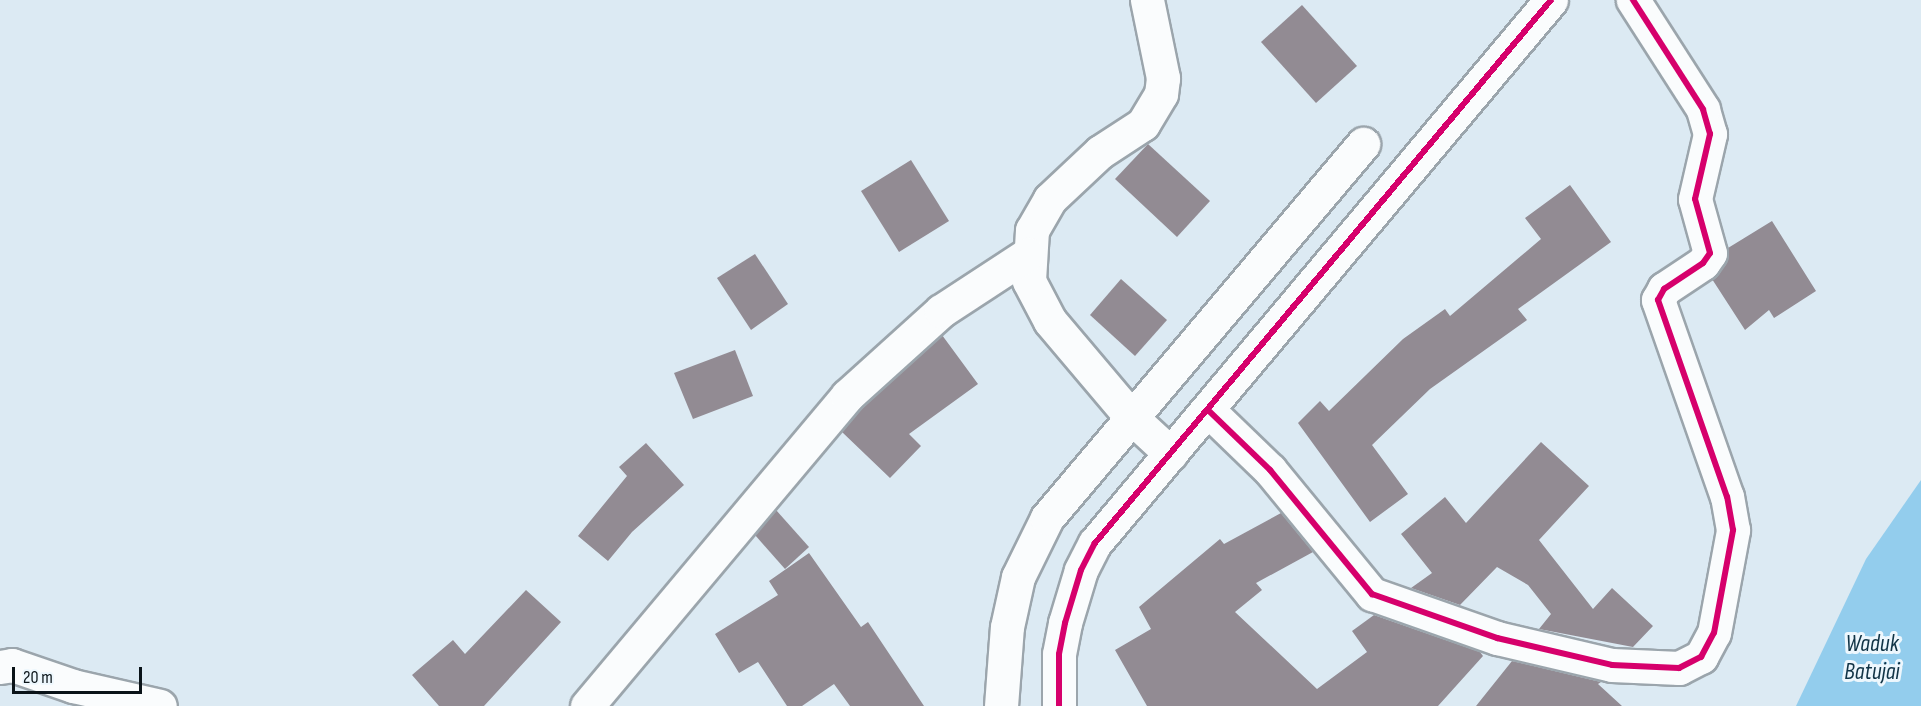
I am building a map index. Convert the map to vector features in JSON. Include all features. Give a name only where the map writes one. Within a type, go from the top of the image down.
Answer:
[{"type":"street","points":[[1147,0],[1163,78],[1156,106],[1143,124],[1100,152],[1050,199],[1032,230],[1028,254],[1029,281],[1050,321],[1135,421],[1168,452]]},
{"type":"street","points":[[1059,706],[1059,654],[1081,570],[1095,543],[1168,452],[1209,411],[1551,0]]},
{"type":"street","points":[[1209,411],[1270,470],[1372,594],[1497,638],[1612,665],[1679,668],[1701,657],[1714,633],[1733,530],[1727,497],[1658,300],[1664,289],[1703,263],[1710,253],[1695,199],[1710,134],[1703,109],[1633,0]]},
{"type":"street","points":[[1001,706],[1006,627],[1018,577],[1047,518],[1135,421],[1363,144]]},
{"type":"street","points":[[587,706],[847,396],[941,311],[1028,254]]},
{"type":"street","points":[[0,667],[12,665],[73,686],[160,706]]},
{"type":"water","name":"Waduk Batujai","points":[[1921,480],[1921,706],[1796,706],[1866,559]]},
{"type":"building","points":[[1302,5],[1357,66],[1316,103],[1261,42]]},
{"type":"building","points":[[1148,144],[1210,201],[1177,237],[1115,179]]},
{"type":"building","points":[[911,160],[949,221],[899,252],[861,191]]},
{"type":"building","points":[[1570,185],[1611,242],[1518,309],[1527,320],[1430,389],[1372,445],[1408,494],[1370,522],[1298,423],[1320,401],[1329,411],[1403,339],[1445,309],[1450,316],[1541,239],[1525,218]]},
{"type":"building","points":[[1772,221],[1816,291],[1774,318],[1769,310],[1745,330],[1712,279],[1726,263],[1728,248]]},
{"type":"building","points":[[755,254],[788,304],[751,330],[717,278]]},
{"type":"building","points":[[1121,279],[1167,320],[1135,356],[1090,315]]},
{"type":"building","points":[[942,335],[978,384],[909,434],[921,446],[890,478],[842,432],[861,409]]},
{"type":"building","points":[[735,350],[753,396],[693,419],[674,373]]},
{"type":"building","points":[[1541,442],[1589,486],[1539,540],[1593,609],[1612,588],[1653,626],[1633,647],[1539,629],[1551,614],[1528,585],[1497,567],[1460,605],[1411,588],[1432,573],[1401,534],[1445,497],[1466,523]]},
{"type":"building","points":[[646,443],[684,485],[632,532],[608,561],[578,536],[627,476],[619,467]]},
{"type":"building","points":[[776,510],[809,547],[785,569],[755,535]]},
{"type":"building","points":[[1281,513],[1313,552],[1256,583],[1262,590],[1235,612],[1317,689],[1367,652],[1352,631],[1374,615],[1480,652],[1483,656],[1438,706],[1147,706],[1115,650],[1151,629],[1139,607],[1220,539],[1224,544]]},
{"type":"building","points":[[809,553],[861,627],[868,622],[924,706],[850,706],[834,684],[802,706],[787,706],[758,662],[739,673],[715,634],[778,595],[769,581]]},
{"type":"building","points":[[526,590],[561,622],[484,706],[439,706],[412,675],[453,640],[465,654]]},
{"type":"building","points":[[1512,661],[1601,682],[1598,684],[1622,706],[1476,706]]},
{"type":"cycle path","points":[[1059,706],[1059,654],[1065,623],[1081,570],[1095,543],[1551,0]]},
{"type":"cycle path","points":[[1209,411],[1270,470],[1372,594],[1497,638],[1612,665],[1679,668],[1701,657],[1714,633],[1733,530],[1727,497],[1658,300],[1664,289],[1703,263],[1710,253],[1695,199],[1710,134],[1703,109],[1633,0]]}]
